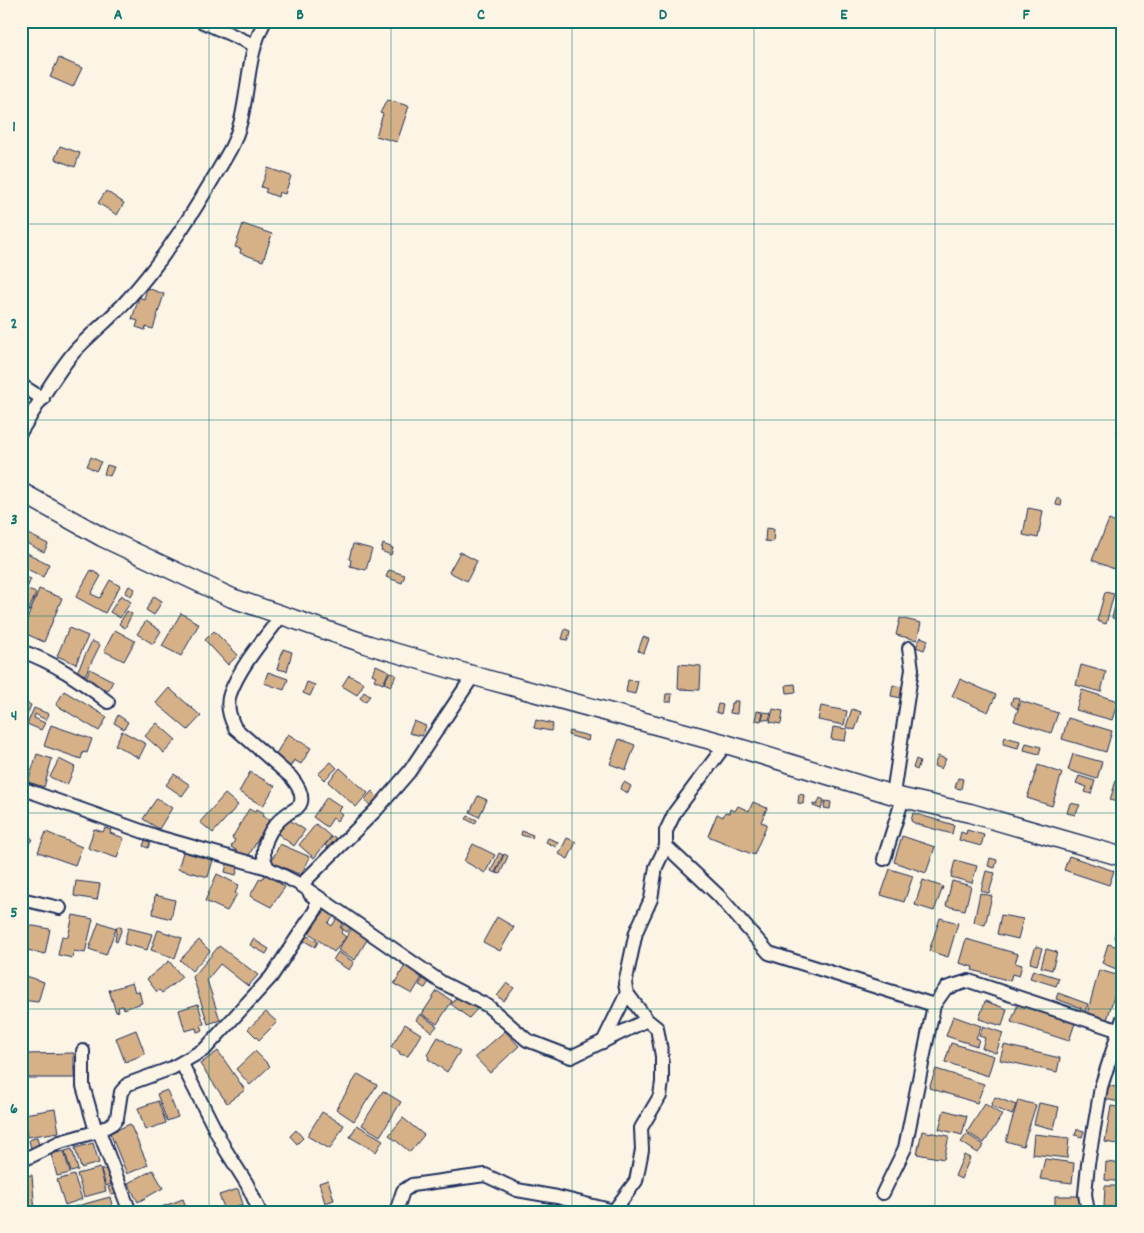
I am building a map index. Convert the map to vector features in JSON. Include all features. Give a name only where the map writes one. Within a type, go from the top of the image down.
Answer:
[{"type":"main road","points":[[21,492],[102,537],[232,598],[370,645],[473,676],[726,744],[898,796],[970,813],[1123,857]]},
{"type":"street","points":[[201,21],[254,45]]},
{"type":"street","points":[[21,431],[74,353],[128,300],[159,262],[203,196],[241,128],[254,45],[265,21]]},
{"type":"street","points":[[21,385],[42,399]]},
{"type":"street","points":[[268,868],[262,856],[263,848],[274,825],[296,809],[301,803],[301,796],[291,777],[235,728],[229,717],[229,696],[239,677],[282,615]]},
{"type":"street","points":[[884,859],[898,796],[912,669],[909,648]]},
{"type":"street","points":[[21,651],[37,656],[76,678],[108,702]]},
{"type":"street","points":[[301,885],[377,809],[409,772],[473,676]]},
{"type":"street","points":[[603,1042],[627,993],[626,977],[636,932],[651,899],[656,867],[666,846],[666,831],[675,812],[726,744]]},
{"type":"street","points":[[21,788],[158,837],[268,868],[301,885],[442,982],[488,1006],[527,1040],[571,1057],[647,1020]]},
{"type":"street","points":[[666,846],[719,896],[768,953],[934,1005]]},
{"type":"street","points":[[21,1160],[60,1142],[97,1131],[113,1122],[117,1118],[122,1092],[128,1084],[182,1064],[205,1049],[271,978],[316,909],[316,899],[301,885]]},
{"type":"street","points":[[21,898],[60,908]]},
{"type":"street","points":[[883,1193],[905,1148],[934,1005],[946,988],[969,981],[1121,1032]]},
{"type":"street","points":[[396,1212],[403,1191],[412,1185],[485,1175],[517,1190],[557,1197],[614,1212],[636,1181],[642,1150],[642,1128],[660,1096],[662,1056],[656,1028],[647,1020],[627,993]]},
{"type":"street","points":[[1088,1212],[1085,1194],[1101,1086],[1121,1032],[1123,1018]]},
{"type":"street","points":[[83,1051],[83,1086],[97,1131],[130,1212]]},
{"type":"street","points":[[182,1064],[225,1149],[248,1184],[260,1212]]},
{"type":"building","points":[[59,58],[82,68],[73,87],[50,77]]},
{"type":"building","points":[[387,100],[409,106],[397,142],[376,136],[383,114],[380,113]]},
{"type":"building","points":[[60,146],[80,153],[75,167],[55,159]]},
{"type":"building","points":[[268,168],[291,176],[285,194],[279,192],[278,197],[265,192],[267,189],[261,187]]},
{"type":"building","points":[[106,191],[124,203],[117,215],[98,203]]},
{"type":"building","points":[[243,224],[272,234],[263,261],[240,253],[241,249],[235,247]]},
{"type":"building","points":[[147,288],[164,294],[153,329],[146,327],[145,330],[136,327],[138,321],[132,319],[139,297],[144,299]]},
{"type":"building","points":[[21,396],[28,400],[22,410],[21,409]]},
{"type":"building","points":[[1123,422],[1123,437],[1116,433]]},
{"type":"building","points":[[91,457],[101,462],[96,471],[87,466]]},
{"type":"building","points":[[107,465],[114,467],[110,476],[104,474]]},
{"type":"building","points":[[1057,498],[1062,500],[1061,506],[1056,505]]},
{"type":"building","points":[[1028,508],[1043,511],[1038,538],[1023,535]]},
{"type":"building","points":[[1109,520],[1123,526],[1123,563],[1119,571],[1092,560]]},
{"type":"building","points":[[766,528],[774,529],[773,542],[765,541]]},
{"type":"building","points":[[26,533],[48,544],[44,552],[22,541]]},
{"type":"building","points":[[353,544],[372,549],[366,570],[350,566],[351,560],[349,559]]},
{"type":"building","points":[[383,544],[393,548],[391,555],[381,551]]},
{"type":"building","points":[[23,551],[49,564],[43,577],[21,566]]},
{"type":"building","points":[[460,552],[477,561],[467,581],[449,572]]},
{"type":"building","points":[[91,570],[101,576],[91,594],[100,598],[110,580],[120,586],[105,613],[76,597]]},
{"type":"building","points":[[389,570],[405,575],[402,583],[386,577]]},
{"type":"building","points":[[21,575],[31,579],[27,588],[21,585]]},
{"type":"building","points":[[129,586],[135,589],[131,596],[125,593]]},
{"type":"building","points":[[21,587],[36,593],[28,612],[21,609]]},
{"type":"building","points":[[39,589],[62,598],[44,642],[22,632]]},
{"type":"building","points":[[1105,592],[1114,594],[1106,624],[1097,621]]},
{"type":"building","points":[[121,595],[131,602],[120,618],[110,612]]},
{"type":"building","points":[[154,596],[162,601],[154,615],[146,610]]},
{"type":"building","points":[[1117,598],[1123,599],[1123,620],[1112,618]]},
{"type":"building","points":[[127,611],[132,614],[125,628],[119,624]]},
{"type":"building","points":[[21,612],[27,614],[21,628]]},
{"type":"building","points":[[181,613],[199,624],[181,656],[162,646]]},
{"type":"building","points":[[900,618],[921,623],[917,640],[896,635]]},
{"type":"building","points":[[146,621],[161,631],[153,644],[137,634]]},
{"type":"building","points":[[69,628],[88,636],[76,664],[57,656]]},
{"type":"building","points":[[565,629],[570,631],[568,640],[562,639]]},
{"type":"building","points":[[115,630],[135,641],[124,661],[104,651]]},
{"type":"building","points":[[214,631],[238,655],[228,665],[205,640]]},
{"type":"building","points":[[643,637],[649,639],[644,653],[638,651]]},
{"type":"building","points":[[921,637],[928,640],[924,650],[916,647]]},
{"type":"building","points":[[92,641],[100,645],[85,675],[77,672]]},
{"type":"building","points":[[283,649],[292,652],[287,671],[277,669]]},
{"type":"building","points":[[679,664],[701,666],[700,690],[678,689]]},
{"type":"building","points":[[376,665],[389,671],[383,684],[374,680],[376,676],[372,674]]},
{"type":"building","points":[[1081,665],[1106,672],[1101,692],[1076,685]]},
{"type":"building","points":[[90,669],[113,681],[108,691],[85,679]]},
{"type":"building","points":[[268,672],[288,679],[284,690],[264,683]]},
{"type":"building","points":[[390,672],[396,675],[391,686],[384,683]]},
{"type":"building","points":[[349,675],[364,683],[357,695],[342,686]]},
{"type":"building","points":[[960,679],[996,695],[988,712],[952,696]]},
{"type":"building","points":[[628,680],[638,681],[635,694],[626,692]]},
{"type":"building","points":[[307,682],[315,685],[310,696],[303,693]]},
{"type":"building","points":[[795,684],[796,692],[787,693],[786,685]]},
{"type":"building","points":[[893,685],[905,688],[902,698],[891,696]]},
{"type":"building","points":[[169,688],[201,716],[188,730],[156,703]]},
{"type":"building","points":[[1082,690],[1118,701],[1112,720],[1076,710]]},
{"type":"building","points":[[64,691],[107,717],[99,731],[56,705]]},
{"type":"building","points":[[364,692],[370,696],[365,702],[360,698]]},
{"type":"building","points":[[666,694],[672,694],[671,702],[665,702]]},
{"type":"building","points":[[1013,697],[1020,699],[1017,709],[1011,704]]},
{"type":"building","points":[[21,701],[31,705],[24,723],[21,722]]},
{"type":"building","points":[[734,701],[738,701],[737,714],[730,713],[731,703],[734,703]]},
{"type":"building","points":[[1021,701],[1058,713],[1051,733],[1014,721]]},
{"type":"building","points":[[718,704],[723,705],[721,714],[716,712]]},
{"type":"building","points":[[821,706],[847,711],[844,725],[818,720]]},
{"type":"building","points":[[34,708],[49,714],[46,720],[35,714],[34,718],[45,723],[41,730],[27,724]]},
{"type":"building","points":[[773,709],[783,711],[781,724],[770,722]]},
{"type":"building","points":[[852,709],[861,712],[855,730],[846,727]]},
{"type":"building","points":[[757,711],[763,712],[761,721],[755,720]]},
{"type":"building","points":[[764,712],[771,713],[769,720],[762,719]]},
{"type":"building","points":[[118,715],[128,722],[124,729],[114,723]]},
{"type":"building","points":[[1068,718],[1112,731],[1106,752],[1062,739]]},
{"type":"building","points":[[536,720],[553,724],[551,731],[534,728]]},
{"type":"building","points":[[414,721],[426,726],[422,736],[409,733]]},
{"type":"building","points":[[157,723],[176,740],[164,753],[145,736]]},
{"type":"building","points":[[51,725],[92,739],[87,753],[83,752],[81,759],[44,746]]},
{"type":"building","points":[[833,727],[847,729],[845,741],[831,739]]},
{"type":"building","points":[[122,731],[146,744],[139,758],[115,745]]},
{"type":"building","points":[[569,731],[589,736],[588,741],[568,735]]},
{"type":"building","points":[[288,734],[311,748],[301,764],[294,760],[290,767],[274,757]]},
{"type":"building","points":[[1005,737],[1020,741],[1018,748],[1003,744]]},
{"type":"building","points":[[619,739],[635,745],[626,770],[610,764]]},
{"type":"building","points":[[1026,743],[1041,747],[1039,754],[1024,750]]},
{"type":"building","points":[[37,754],[52,759],[44,787],[28,782]]},
{"type":"building","points":[[1073,754],[1102,762],[1097,779],[1068,770]]},
{"type":"building","points":[[21,755],[27,757],[21,772]]},
{"type":"building","points":[[938,756],[946,759],[941,769],[934,766]]},
{"type":"building","points":[[1123,758],[1123,804],[1110,800]]},
{"type":"building","points":[[59,759],[75,767],[67,785],[50,777]]},
{"type":"building","points":[[916,759],[920,761],[917,770],[913,768]]},
{"type":"building","points":[[331,762],[337,768],[324,780],[318,774]]},
{"type":"building","points":[[1038,765],[1062,773],[1052,806],[1027,798]]},
{"type":"building","points":[[340,768],[368,793],[356,807],[328,782]]},
{"type":"building","points":[[250,772],[275,786],[263,806],[239,792]]},
{"type":"building","points":[[174,774],[190,785],[182,796],[166,785]]},
{"type":"building","points":[[1079,776],[1095,781],[1091,794],[1085,792],[1087,787],[1076,783]]},
{"type":"building","points":[[958,778],[963,779],[961,789],[955,788]]},
{"type":"building","points":[[624,782],[631,786],[628,793],[620,789]]},
{"type":"building","points":[[372,791],[378,797],[370,805],[364,800]]},
{"type":"building","points":[[225,794],[238,805],[213,833],[200,822]]},
{"type":"building","points":[[799,794],[804,795],[803,804],[798,803]]},
{"type":"building","points":[[478,796],[487,800],[479,817],[470,812]]},
{"type":"building","points":[[327,797],[342,807],[338,811],[342,814],[337,821],[333,818],[327,827],[313,817]]},
{"type":"building","points":[[157,798],[172,808],[159,829],[143,819]]},
{"type":"building","points":[[820,798],[824,800],[821,809],[813,806],[813,804],[817,805]]},
{"type":"building","points":[[825,801],[831,802],[830,809],[824,808]]},
{"type":"building","points":[[753,802],[767,808],[761,822],[767,824],[754,855],[708,836],[717,814],[723,817],[725,812],[729,813],[730,809],[735,811],[738,806],[749,811]]},
{"type":"building","points":[[1070,803],[1080,805],[1075,815],[1067,813]]},
{"type":"building","points":[[249,809],[255,812],[257,809],[264,813],[262,816],[269,820],[248,857],[244,854],[243,857],[235,853],[236,850],[231,847],[235,840],[232,838]]},
{"type":"building","points":[[913,813],[954,825],[952,834],[916,824],[911,821]]},
{"type":"building","points":[[468,816],[477,820],[475,824],[466,819]]},
{"type":"building","points":[[288,819],[305,830],[294,846],[278,834]]},
{"type":"building","points":[[316,824],[331,837],[314,858],[299,845]]},
{"type":"building","points":[[105,828],[111,830],[110,833],[124,838],[117,858],[88,848],[94,829],[103,832]]},
{"type":"building","points":[[967,830],[984,835],[981,846],[959,840],[961,832],[966,834]]},
{"type":"building","points":[[26,831],[33,840],[21,849],[21,835]]},
{"type":"building","points":[[522,831],[533,835],[532,838],[521,835]]},
{"type":"building","points":[[46,832],[82,847],[75,865],[38,852]]},
{"type":"building","points":[[333,836],[338,840],[330,849],[325,845]]},
{"type":"building","points":[[902,836],[935,847],[926,873],[894,862]]},
{"type":"building","points":[[146,838],[151,840],[148,848],[143,846]]},
{"type":"building","points":[[548,838],[558,842],[556,847],[546,842]]},
{"type":"building","points":[[567,838],[576,842],[568,859],[559,854]]},
{"type":"building","points":[[280,844],[310,857],[301,875],[271,862]]},
{"type":"building","points":[[473,844],[495,855],[485,873],[464,861]]},
{"type":"building","points":[[183,852],[213,860],[208,877],[178,869]]},
{"type":"building","points":[[499,853],[503,855],[495,873],[491,871]]},
{"type":"building","points":[[504,854],[508,856],[500,874],[496,873]]},
{"type":"building","points":[[1069,856],[1114,871],[1109,885],[1064,870]]},
{"type":"building","points":[[990,858],[997,860],[995,868],[988,866]]},
{"type":"building","points":[[955,860],[977,866],[972,883],[951,877]]},
{"type":"building","points":[[227,864],[238,867],[236,875],[225,872]]},
{"type":"building","points":[[890,869],[913,876],[904,902],[881,895]]},
{"type":"building","points":[[986,871],[995,873],[989,893],[981,891]]},
{"type":"building","points":[[217,874],[239,885],[235,893],[237,894],[227,911],[205,901]]},
{"type":"building","points":[[266,874],[285,887],[271,907],[250,896],[260,878],[262,879]]},
{"type":"building","points":[[923,880],[943,887],[934,911],[915,905]]},
{"type":"building","points":[[76,881],[100,884],[97,900],[74,896]]},
{"type":"building","points":[[952,881],[971,886],[965,910],[946,906]]},
{"type":"building","points":[[980,893],[992,896],[985,925],[974,922]]},
{"type":"building","points":[[155,895],[175,900],[171,919],[153,914]]},
{"type":"building","points":[[328,907],[337,913],[328,923],[332,926],[337,918],[343,923],[340,927],[343,930],[341,933],[346,937],[334,952],[308,932]]},
{"type":"building","points":[[73,915],[93,919],[85,953],[74,951],[73,958],[58,955],[62,936],[68,937]]},
{"type":"building","points":[[1001,915],[1023,919],[1018,939],[997,934]]},
{"type":"building","points":[[497,917],[514,927],[500,951],[483,942]]},
{"type":"building","points":[[940,918],[958,923],[948,957],[929,951]]},
{"type":"building","points":[[1118,921],[1123,921],[1123,940],[1114,938]]},
{"type":"building","points":[[99,922],[116,928],[106,955],[89,949]]},
{"type":"building","points":[[346,922],[352,926],[347,932],[341,928]]},
{"type":"building","points":[[28,925],[50,929],[45,954],[23,949]]},
{"type":"building","points":[[117,926],[122,928],[117,942],[115,941]]},
{"type":"building","points":[[128,928],[152,934],[147,950],[124,944]]},
{"type":"building","points":[[352,928],[368,938],[355,960],[338,950]]},
{"type":"building","points":[[158,930],[182,938],[175,958],[151,950]]},
{"type":"building","points":[[304,934],[318,942],[315,947],[301,939]]},
{"type":"building","points":[[253,939],[269,949],[266,954],[250,945]]},
{"type":"building","points":[[966,939],[1018,954],[1015,963],[1022,965],[1019,976],[1012,974],[1010,981],[972,970],[973,967],[959,963]]},
{"type":"building","points":[[199,940],[210,951],[192,971],[180,960]]},
{"type":"building","points":[[1108,944],[1123,948],[1123,968],[1117,966],[1116,969],[1102,963]]},
{"type":"building","points":[[219,946],[258,975],[248,986],[220,964],[207,980],[220,1020],[208,1024],[193,977]]},
{"type":"building","points":[[1036,946],[1042,948],[1037,965],[1030,963]]},
{"type":"building","points":[[1046,949],[1057,952],[1052,970],[1041,967]]},
{"type":"building","points":[[338,952],[354,962],[349,970],[333,960]]},
{"type":"building","points":[[169,961],[182,977],[162,993],[159,990],[157,992],[147,979]]},
{"type":"building","points":[[406,964],[424,974],[412,994],[394,984]]},
{"type":"building","points":[[1033,970],[1059,978],[1056,986],[1030,978]]},
{"type":"building","points":[[1099,970],[1120,976],[1107,1020],[1087,1014]]},
{"type":"building","points":[[22,975],[44,982],[38,1002],[21,1000]]},
{"type":"building","points":[[424,977],[430,980],[425,988],[419,985]]},
{"type":"building","points":[[132,983],[135,992],[139,991],[142,1003],[124,1009],[123,1006],[118,1007],[119,1011],[116,1012],[109,990]]},
{"type":"building","points":[[507,983],[514,988],[504,1001],[497,996]]},
{"type":"building","points":[[437,991],[452,1001],[437,1024],[422,1014]]},
{"type":"building","points":[[460,993],[478,1008],[469,1018],[451,1004]]},
{"type":"building","points":[[1058,993],[1088,1004],[1083,1017],[1050,1006],[1052,1000],[1080,1010],[1081,1008],[1056,999]]},
{"type":"building","points":[[985,1001],[1007,1009],[1002,1026],[979,1019]]},
{"type":"building","points":[[198,1004],[204,1024],[201,1025],[203,1030],[197,1032],[196,1028],[185,1031],[179,1010]]},
{"type":"building","points":[[1018,1004],[1075,1023],[1069,1041],[1011,1022]]},
{"type":"building","points":[[266,1012],[277,1022],[259,1040],[248,1029]]},
{"type":"building","points":[[420,1014],[437,1026],[432,1032],[416,1020]]},
{"type":"building","points":[[953,1016],[981,1026],[976,1038],[979,1039],[977,1046],[946,1036]]},
{"type":"building","points":[[405,1024],[421,1034],[408,1056],[399,1054],[400,1052],[391,1047]]},
{"type":"building","points":[[983,1026],[1003,1033],[996,1053],[982,1048],[985,1038],[979,1036]]},
{"type":"building","points":[[136,1030],[145,1054],[125,1062],[116,1038]]},
{"type":"building","points":[[505,1031],[519,1046],[490,1073],[475,1057]]},
{"type":"building","points":[[438,1037],[460,1051],[447,1072],[428,1059],[427,1055]]},
{"type":"building","points":[[951,1043],[994,1056],[988,1076],[945,1062]]},
{"type":"building","points":[[1004,1045],[1060,1058],[1057,1072],[1000,1060]]},
{"type":"building","points":[[218,1051],[245,1090],[227,1103],[200,1064]]},
{"type":"building","points":[[255,1051],[270,1066],[250,1085],[236,1069]]},
{"type":"building","points":[[74,1053],[74,1078],[26,1078],[26,1054]]},
{"type":"building","points":[[936,1069],[984,1084],[977,1103],[929,1088]]},
{"type":"building","points":[[358,1074],[377,1085],[354,1121],[336,1109]]},
{"type":"building","points":[[1107,1085],[1123,1089],[1120,1102],[1104,1099]]},
{"type":"building","points":[[167,1090],[178,1117],[167,1121],[157,1094]]},
{"type":"building","points":[[383,1091],[401,1102],[380,1136],[362,1125]]},
{"type":"building","points":[[995,1097],[1016,1105],[1012,1115],[991,1106]]},
{"type":"building","points":[[1018,1100],[1036,1105],[1023,1146],[1006,1141]]},
{"type":"building","points":[[158,1101],[166,1123],[145,1130],[138,1108]]},
{"type":"building","points":[[1039,1103],[1059,1107],[1054,1129],[1034,1124]]},
{"type":"building","points":[[985,1104],[1002,1115],[984,1143],[967,1132]]},
{"type":"building","points":[[1111,1106],[1123,1108],[1123,1122],[1120,1128],[1123,1129],[1123,1145],[1105,1142]]},
{"type":"building","points":[[55,1109],[59,1132],[27,1137],[24,1114]]},
{"type":"building","points":[[944,1110],[967,1116],[962,1135],[939,1129]]},
{"type":"building","points":[[322,1112],[344,1125],[330,1149],[307,1136]]},
{"type":"building","points":[[403,1118],[424,1135],[410,1152],[389,1135]]},
{"type":"building","points":[[130,1124],[148,1165],[127,1174],[110,1133]]},
{"type":"building","points":[[357,1125],[383,1140],[376,1152],[350,1137]]},
{"type":"building","points":[[1077,1129],[1084,1131],[1082,1137],[1075,1135]]},
{"type":"building","points":[[296,1130],[303,1138],[297,1144],[290,1136]]},
{"type":"building","points":[[922,1131],[949,1136],[944,1159],[917,1154]]},
{"type":"building","points":[[967,1134],[984,1145],[978,1153],[961,1142]]},
{"type":"building","points":[[1034,1134],[1069,1138],[1067,1158],[1032,1154]]},
{"type":"building","points":[[37,1137],[39,1146],[31,1149],[29,1140]]},
{"type":"building","points":[[93,1143],[99,1163],[81,1168],[75,1148]]},
{"type":"building","points":[[72,1149],[78,1170],[71,1172],[65,1151]]},
{"type":"building","points":[[64,1151],[70,1173],[57,1176],[51,1154]]},
{"type":"building","points":[[964,1155],[970,1158],[961,1179],[955,1176]]},
{"type":"building","points":[[1045,1159],[1074,1163],[1072,1183],[1040,1179]]},
{"type":"building","points":[[1106,1162],[1123,1164],[1123,1182],[1105,1180]]},
{"type":"building","points":[[100,1168],[106,1191],[84,1197],[77,1174]]},
{"type":"building","points":[[106,1169],[111,1184],[106,1186],[101,1170]]},
{"type":"building","points":[[153,1170],[163,1188],[138,1202],[128,1183]]},
{"type":"building","points":[[32,1175],[35,1212],[21,1212],[21,1176]]},
{"type":"building","points":[[74,1175],[82,1199],[65,1205],[57,1180]]},
{"type":"building","points":[[328,1180],[334,1200],[325,1203],[319,1183]]},
{"type":"building","points":[[114,1185],[116,1194],[111,1195],[108,1187]]},
{"type":"building","points":[[1105,1186],[1123,1186],[1123,1207],[1104,1207]]},
{"type":"building","points":[[238,1189],[243,1204],[225,1210],[219,1195]]},
{"type":"building","points":[[1055,1196],[1080,1196],[1080,1212],[1055,1212]]},
{"type":"building","points":[[110,1197],[114,1212],[66,1212],[66,1209]]},
{"type":"building","points":[[183,1199],[188,1212],[148,1212]]}]
